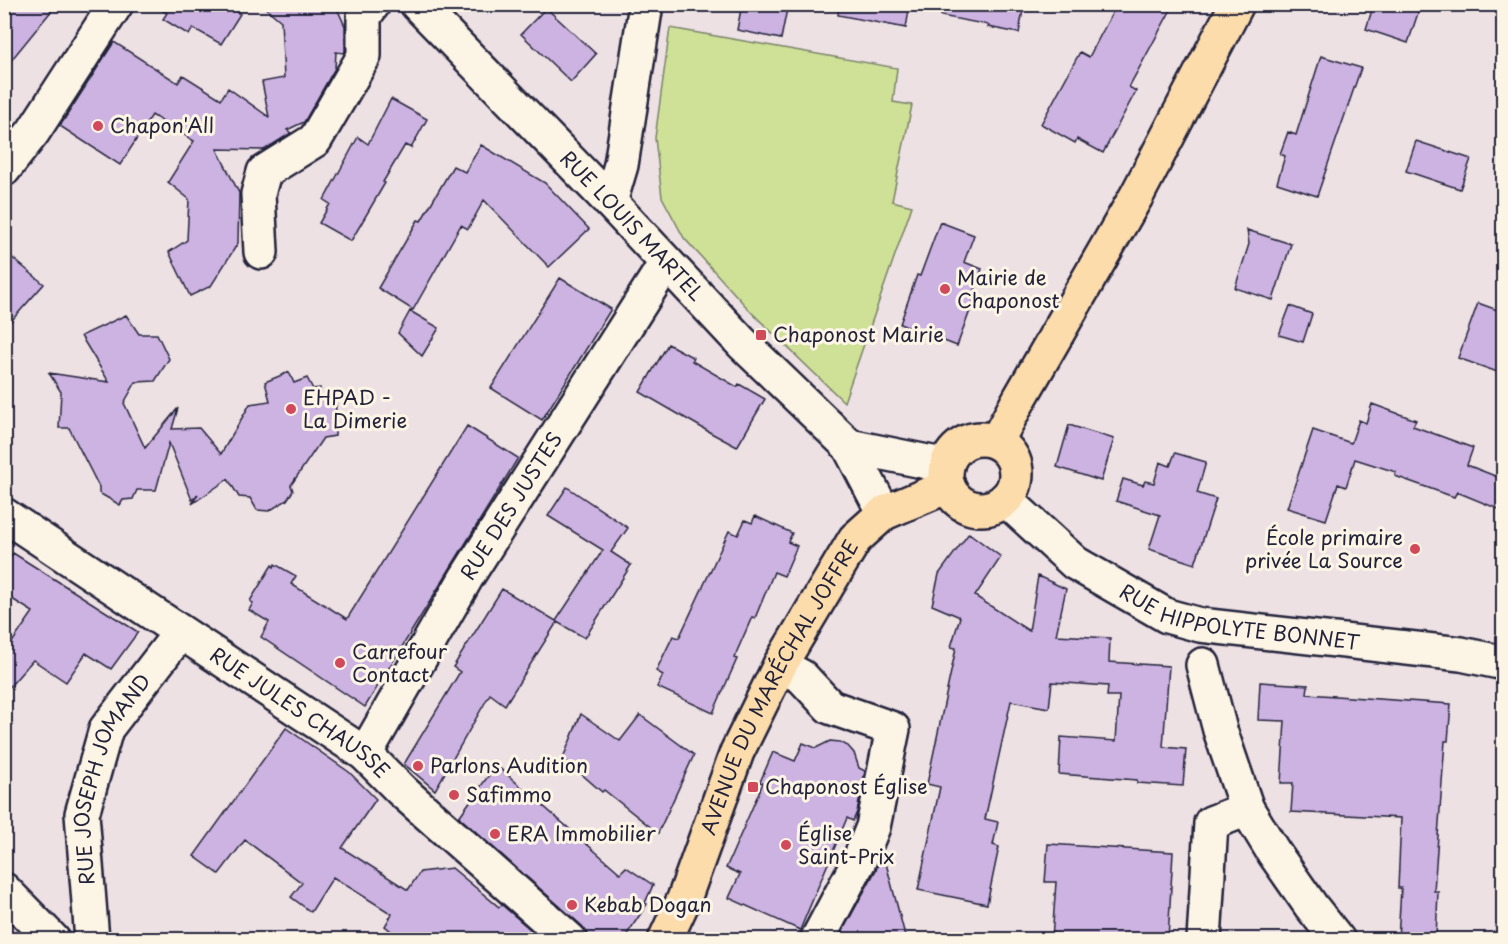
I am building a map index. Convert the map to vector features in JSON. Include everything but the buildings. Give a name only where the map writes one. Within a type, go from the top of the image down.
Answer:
[{"type":"main road","points":[[996,442],[1137,195],[1237,4]]},
{"type":"main road","points":[[987,439],[996,442],[1006,448],[1012,457],[1016,468],[1016,480],[1012,490],[996,506],[973,508],[954,496],[948,476],[958,448],[966,442],[987,439]]},
{"type":"main road","name":"AVENUE DU MARÉCHAL JOFFRE","points":[[664,939],[684,899],[737,752],[780,665],[855,539],[884,513],[948,476]]},
{"type":"street","points":[[4,169],[33,132],[116,4]]},
{"type":"street","points":[[261,252],[258,194],[264,172],[315,140],[364,56],[364,16],[373,4]]},
{"type":"street","name":"RUE LOUIS MARTEL","points":[[417,4],[610,202],[742,343],[849,446],[884,513]]},
{"type":"street","points":[[610,202],[621,165],[646,4]]},
{"type":"street","name":"RUE DES JUSTES","points":[[365,754],[466,578],[666,263]]},
{"type":"street","points":[[849,446],[948,476]]},
{"type":"street","name":"RUE HIPPOLYTE BONNET","points":[[1005,499],[1075,562],[1167,616],[1200,625],[1461,654],[1503,663]]},
{"type":"street","name":"RUE JULES CHAUSSE","points":[[4,515],[365,754],[441,827],[570,939]]},
{"type":"street","name":"RUE JOSEPH JOMAND","points":[[92,939],[82,814],[106,729],[180,633]]},
{"type":"street","points":[[780,665],[802,677],[830,707],[893,729],[873,826],[859,861],[818,939]]},
{"type":"street","points":[[1203,665],[1220,730],[1247,809],[1311,906],[1338,939]]},
{"type":"street","points":[[1204,939],[1211,823],[1247,809]]},
{"type":"street","points":[[4,891],[52,939]]},
{"type":"green space","points":[[670,28],[897,68],[893,102],[912,105],[892,201],[912,206],[844,402],[752,313],[684,238],[662,197],[655,138]]},
{"type":"place","name":"Chapon'All","points":[[98,126]]},
{"type":"place","name":"Mairie de Chaponost","points":[[945,289]]},
{"type":"place","name":"Chaponost Mairie","points":[[761,335]]},
{"type":"place","name":"EHPAD - La Dimerie","points":[[291,409]]},
{"type":"place","name":"École primaire privée La Source","points":[[1415,549]]},
{"type":"place","name":"Carrefour Contact","points":[[340,663]]},
{"type":"place","name":"Parlons Audition","points":[[418,766]]},
{"type":"place","name":"Chaponost Église","points":[[753,787]]},
{"type":"place","name":"Safimmo","points":[[454,795]]},
{"type":"place","name":"ERA Immobilier","points":[[495,834]]},
{"type":"place","name":"Église Saint-Prix","points":[[786,845]]},
{"type":"place","name":"Kebab Dogan","points":[[572,905]]}]
